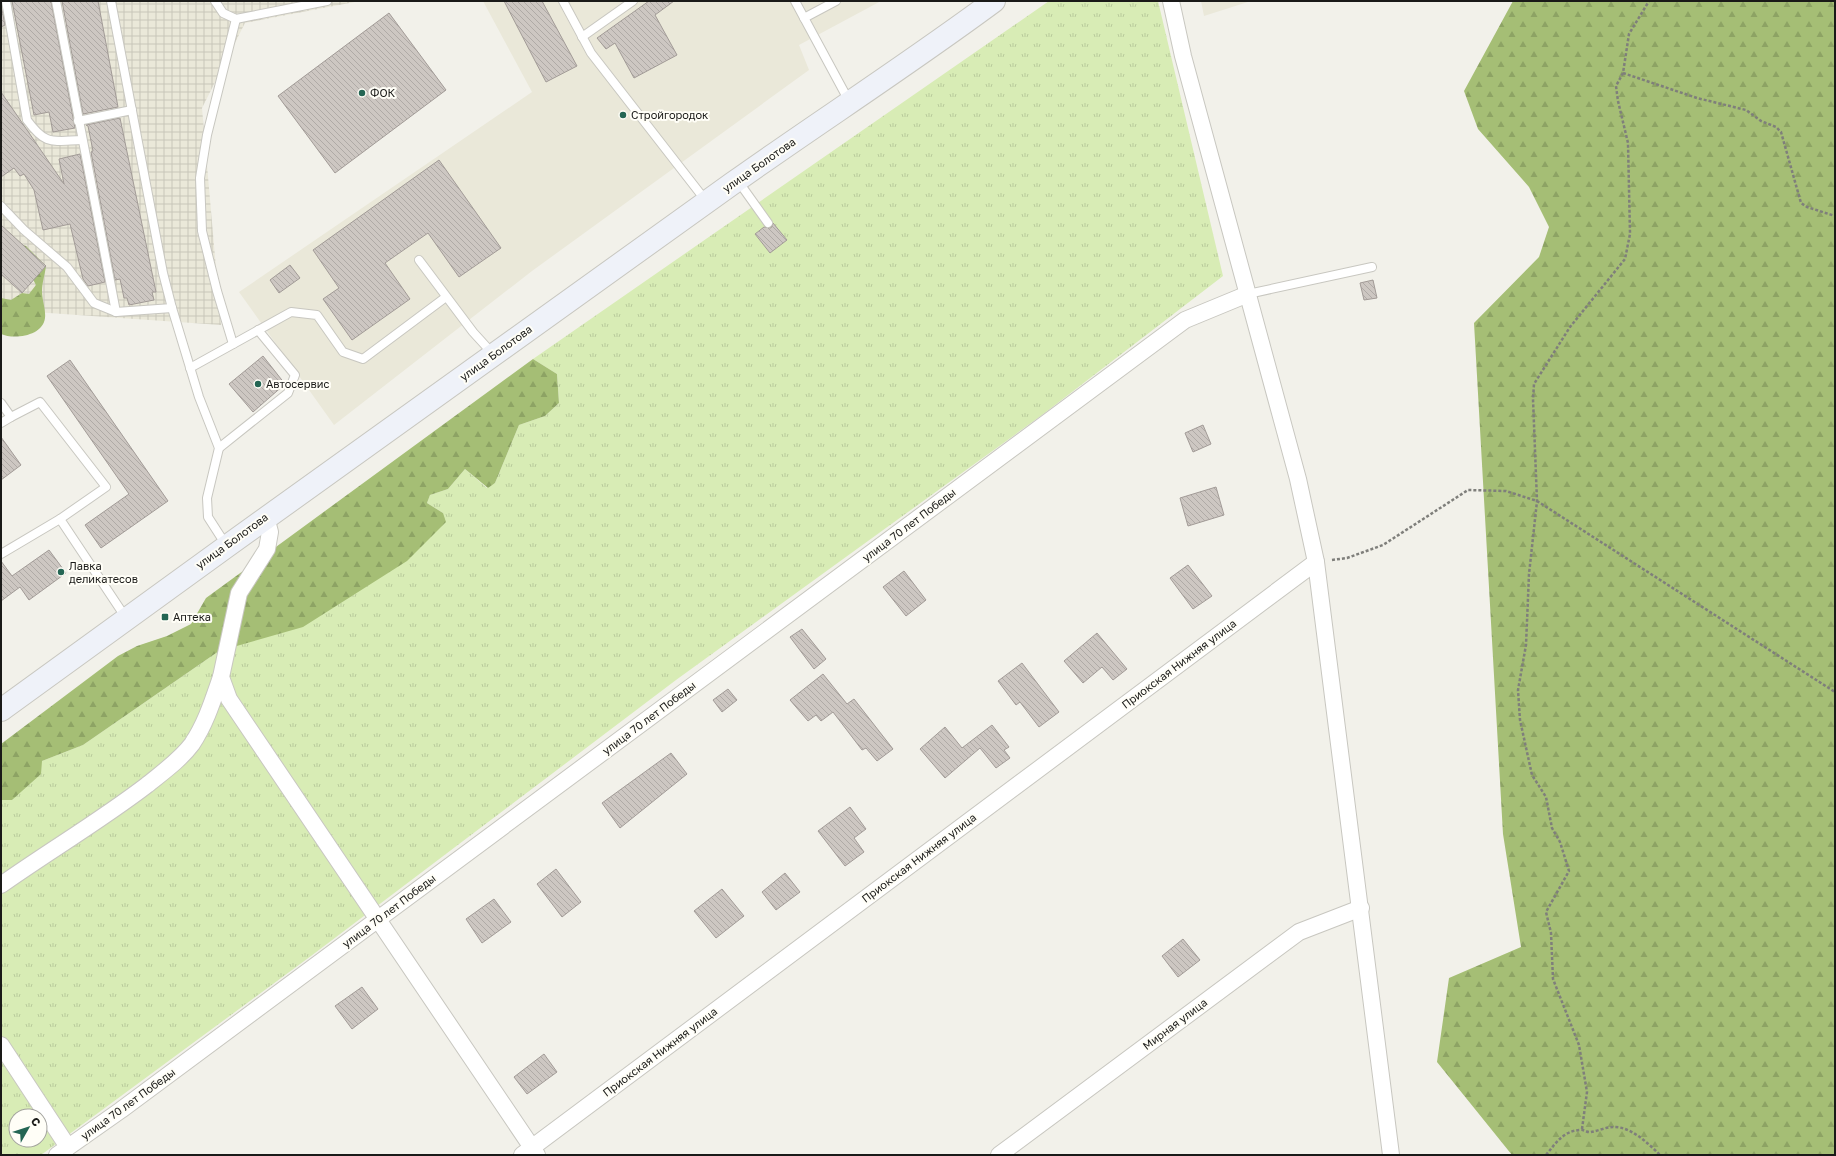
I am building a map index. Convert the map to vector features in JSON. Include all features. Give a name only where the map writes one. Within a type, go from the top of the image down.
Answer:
[{"type":"main road","name":"улица Болотова","points":[[1,710],[226,545],[493,354],[849,101],[955,30],[994,1]]},
{"type":"street","points":[[1175,2],[1183,56],[1298,479],[1316,562],[1391,1155]]},
{"type":"street","name":"улица 70 лет Победы","points":[[62,1151],[121,1110],[1185,320],[1248,294]]},
{"type":"street","points":[[1,885],[57,846],[118,808],[175,763],[191,744],[204,723],[221,677],[239,593],[267,549],[270,532],[266,517]]},
{"type":"street","name":"Приокская Нижняя улица","points":[[530,1153],[1316,562]]},
{"type":"street","points":[[221,677],[229,699],[378,919],[530,1153]]},
{"type":"street","name":"Мирная улица","points":[[999,1155],[1299,932],[1360,908]]},
{"type":"street","points":[[1,1045],[62,1151]]},
{"type":"lane","points":[[6,1],[27,120],[37,134],[50,141],[82,140]]},
{"type":"lane","points":[[56,1],[116,312]]},
{"type":"lane","points":[[111,1],[163,273],[199,397],[218,448],[207,498],[208,517],[226,545]]},
{"type":"lane","points":[[215,1],[222,13],[236,19],[327,1]]},
{"type":"lane","points":[[563,1],[591,53],[707,202]]},
{"type":"lane","points":[[582,37],[633,1]]},
{"type":"lane","points":[[795,1],[849,101]]},
{"type":"lane","points":[[804,18],[836,1]]},
{"type":"lane","points":[[233,344],[217,291],[202,231],[200,178],[207,135],[236,19]]},
{"type":"lane","points":[[78,121],[132,110]]},
{"type":"lane","points":[[738,180],[768,223]]},
{"type":"lane","points":[[1,206],[24,230],[67,267],[94,303],[116,312],[172,308]]},
{"type":"lane","points":[[419,260],[446,297],[493,354]]},
{"type":"lane","points":[[1248,294],[1372,267]]},
{"type":"lane","points":[[190,368],[291,312],[317,315],[343,352],[363,359],[446,297]]},
{"type":"lane","points":[[218,448],[288,393],[294,375],[258,330]]},
{"type":"lane","points":[[1,424],[10,417],[40,402],[106,486],[60,519],[1,554]]},
{"type":"lane","points":[[1,403],[10,417]]},
{"type":"lane","points":[[60,519],[127,618]]},
{"type":"path","points":[[1582,1129],[1587,1092],[1580,1045],[1553,979],[1551,933],[1546,912],[1569,871],[1560,842],[1552,828],[1546,797],[1532,775],[1520,720],[1518,690],[1526,645],[1528,574],[1537,501],[1532,399],[1534,384],[1570,327],[1625,259],[1630,234],[1628,143],[1616,86],[1622,73],[1629,34],[1649,1]]},
{"type":"path","points":[[1622,73],[1697,98],[1746,110],[1761,121],[1776,127],[1780,132],[1801,203],[1807,207],[1835,216]]},
{"type":"path","points":[[1316,562],[1347,558],[1383,545],[1468,490],[1506,491],[1537,501],[1835,692]]},
{"type":"path","points":[[1546,1155],[1563,1134],[1569,1131],[1582,1129],[1588,1133],[1611,1127],[1622,1127],[1642,1139],[1660,1155]]},
{"type":"shaded area","points":[[1,1],[360,1],[245,23],[202,108],[221,325],[20,311],[1,297]]},
{"type":"shaded area","points":[[483,1],[881,1],[799,45],[809,70],[532,271],[334,425],[239,292],[532,92]]},
{"type":"shaded area","points":[[1201,1],[1251,1],[1204,16]]},
{"type":"green space","points":[[1049,1],[1158,1],[1223,276],[1042,415],[676,680],[311,956],[41,1155],[1,1155],[1,800],[12,800],[42,761],[83,745],[219,651],[443,513],[427,503],[430,495],[448,489],[465,469],[487,488],[495,483],[519,425],[545,416],[559,403],[557,374],[533,359]]},
{"type":"green space","points":[[1513,1],[1835,1],[1835,1155],[1512,1155],[1437,1062],[1449,978],[1521,947],[1503,834],[1474,323],[1539,257],[1549,227],[1529,187],[1478,129],[1464,91]]},
{"type":"green space","points":[[13,242],[26,246],[46,266],[42,288],[45,315],[43,324],[34,333],[13,337],[1,334],[1,298],[11,300],[22,293],[29,294],[36,285]]},
{"type":"green space","points":[[533,359],[557,374],[559,403],[545,416],[519,425],[495,483],[488,488],[465,469],[448,489],[430,495],[427,503],[443,513],[446,522],[407,561],[303,627],[219,651],[83,745],[42,761],[41,774],[12,800],[1,800],[1,744],[118,656],[137,646],[167,636],[191,624],[206,598]]},
{"type":"building","points":[[12,1],[51,1],[75,128],[53,132],[49,112],[34,115]]},
{"type":"building","points":[[62,1],[98,1],[118,107],[83,114]]},
{"type":"building","points":[[504,1],[542,1],[577,66],[546,82]]},
{"type":"building","points":[[649,1],[674,1],[655,15],[677,55],[634,78],[615,43],[606,49],[597,38]]},
{"type":"building","points":[[1,4],[5,25],[1,27]]},
{"type":"building","name":"ФОК","points":[[389,13],[446,90],[335,173],[278,96]]},
{"type":"building","points":[[1,92],[64,184],[59,159],[80,154],[105,282],[88,286],[83,279],[70,224],[43,230],[34,190],[24,174],[20,176],[14,168],[1,177]]},
{"type":"building","points":[[120,118],[156,292],[152,292],[154,300],[129,305],[127,298],[124,298],[120,279],[115,280],[91,152],[93,151],[88,126],[86,125]]},
{"type":"building","points":[[439,160],[501,248],[459,277],[428,233],[385,263],[410,299],[352,340],[323,299],[339,288],[313,250]]},
{"type":"building","points":[[773,223],[787,240],[770,253],[755,234],[764,227],[771,228]]},
{"type":"building","points":[[1,225],[46,266],[22,293],[1,274]]},
{"type":"building","points":[[290,265],[300,278],[279,293],[270,280]]},
{"type":"building","points":[[1373,280],[1377,298],[1364,300],[1360,283]]},
{"type":"building","name":"Автосервис","points":[[263,356],[285,384],[253,412],[229,384]]},
{"type":"building","points":[[70,360],[168,501],[101,548],[85,525],[129,494],[47,376]]},
{"type":"building","points":[[1203,425],[1211,444],[1193,452],[1185,433]]},
{"type":"building","points":[[1,437],[21,465],[1,480]]},
{"type":"building","points":[[1216,487],[1224,515],[1188,526],[1180,498]]},
{"type":"building","points":[[49,550],[66,573],[29,600],[20,587],[1,601],[1,561],[12,576]]},
{"type":"building","points":[[1188,565],[1212,596],[1193,609],[1170,578]]},
{"type":"building","points":[[904,571],[926,600],[906,616],[883,587]]},
{"type":"building","points":[[802,629],[826,659],[814,669],[790,637]]},
{"type":"building","points":[[1097,633],[1127,669],[1113,680],[1102,667],[1083,683],[1064,661]]},
{"type":"building","points":[[1022,663],[1059,712],[1039,727],[1020,702],[1016,705],[998,681]]},
{"type":"building","points":[[823,674],[847,704],[854,699],[893,749],[877,761],[866,748],[862,750],[833,712],[821,721],[816,715],[808,721],[790,700]]},
{"type":"building","points":[[728,689],[737,700],[722,712],[713,700]]},
{"type":"building","points":[[992,725],[1009,747],[1004,750],[1010,758],[996,768],[980,748],[945,778],[920,749],[945,727],[962,748]]},
{"type":"building","points":[[671,753],[687,774],[620,828],[602,803]]},
{"type":"building","points":[[850,807],[866,829],[854,838],[864,852],[845,866],[818,831]]},
{"type":"building","points":[[556,869],[581,902],[562,917],[537,884]]},
{"type":"building","points":[[785,873],[800,892],[776,910],[762,892]]},
{"type":"building","points":[[722,889],[744,916],[716,938],[694,911]]},
{"type":"building","points":[[494,899],[511,922],[482,943],[466,919]]},
{"type":"building","points":[[1183,939],[1200,960],[1178,977],[1162,956]]},
{"type":"building","points":[[362,987],[378,1009],[352,1029],[335,1006]]},
{"type":"building","points":[[544,1054],[557,1072],[527,1094],[514,1077]]},
{"type":"place","name":"ФОК","points":[[362,93]]},
{"type":"place","name":"Стройгородок","points":[[623,115]]},
{"type":"place","name":"Автосервис","points":[[258,384]]},
{"type":"place","name":"Лавка деликатесов","points":[[61,572]]},
{"type":"place","name":"Аптека","points":[[165,617]]}]
